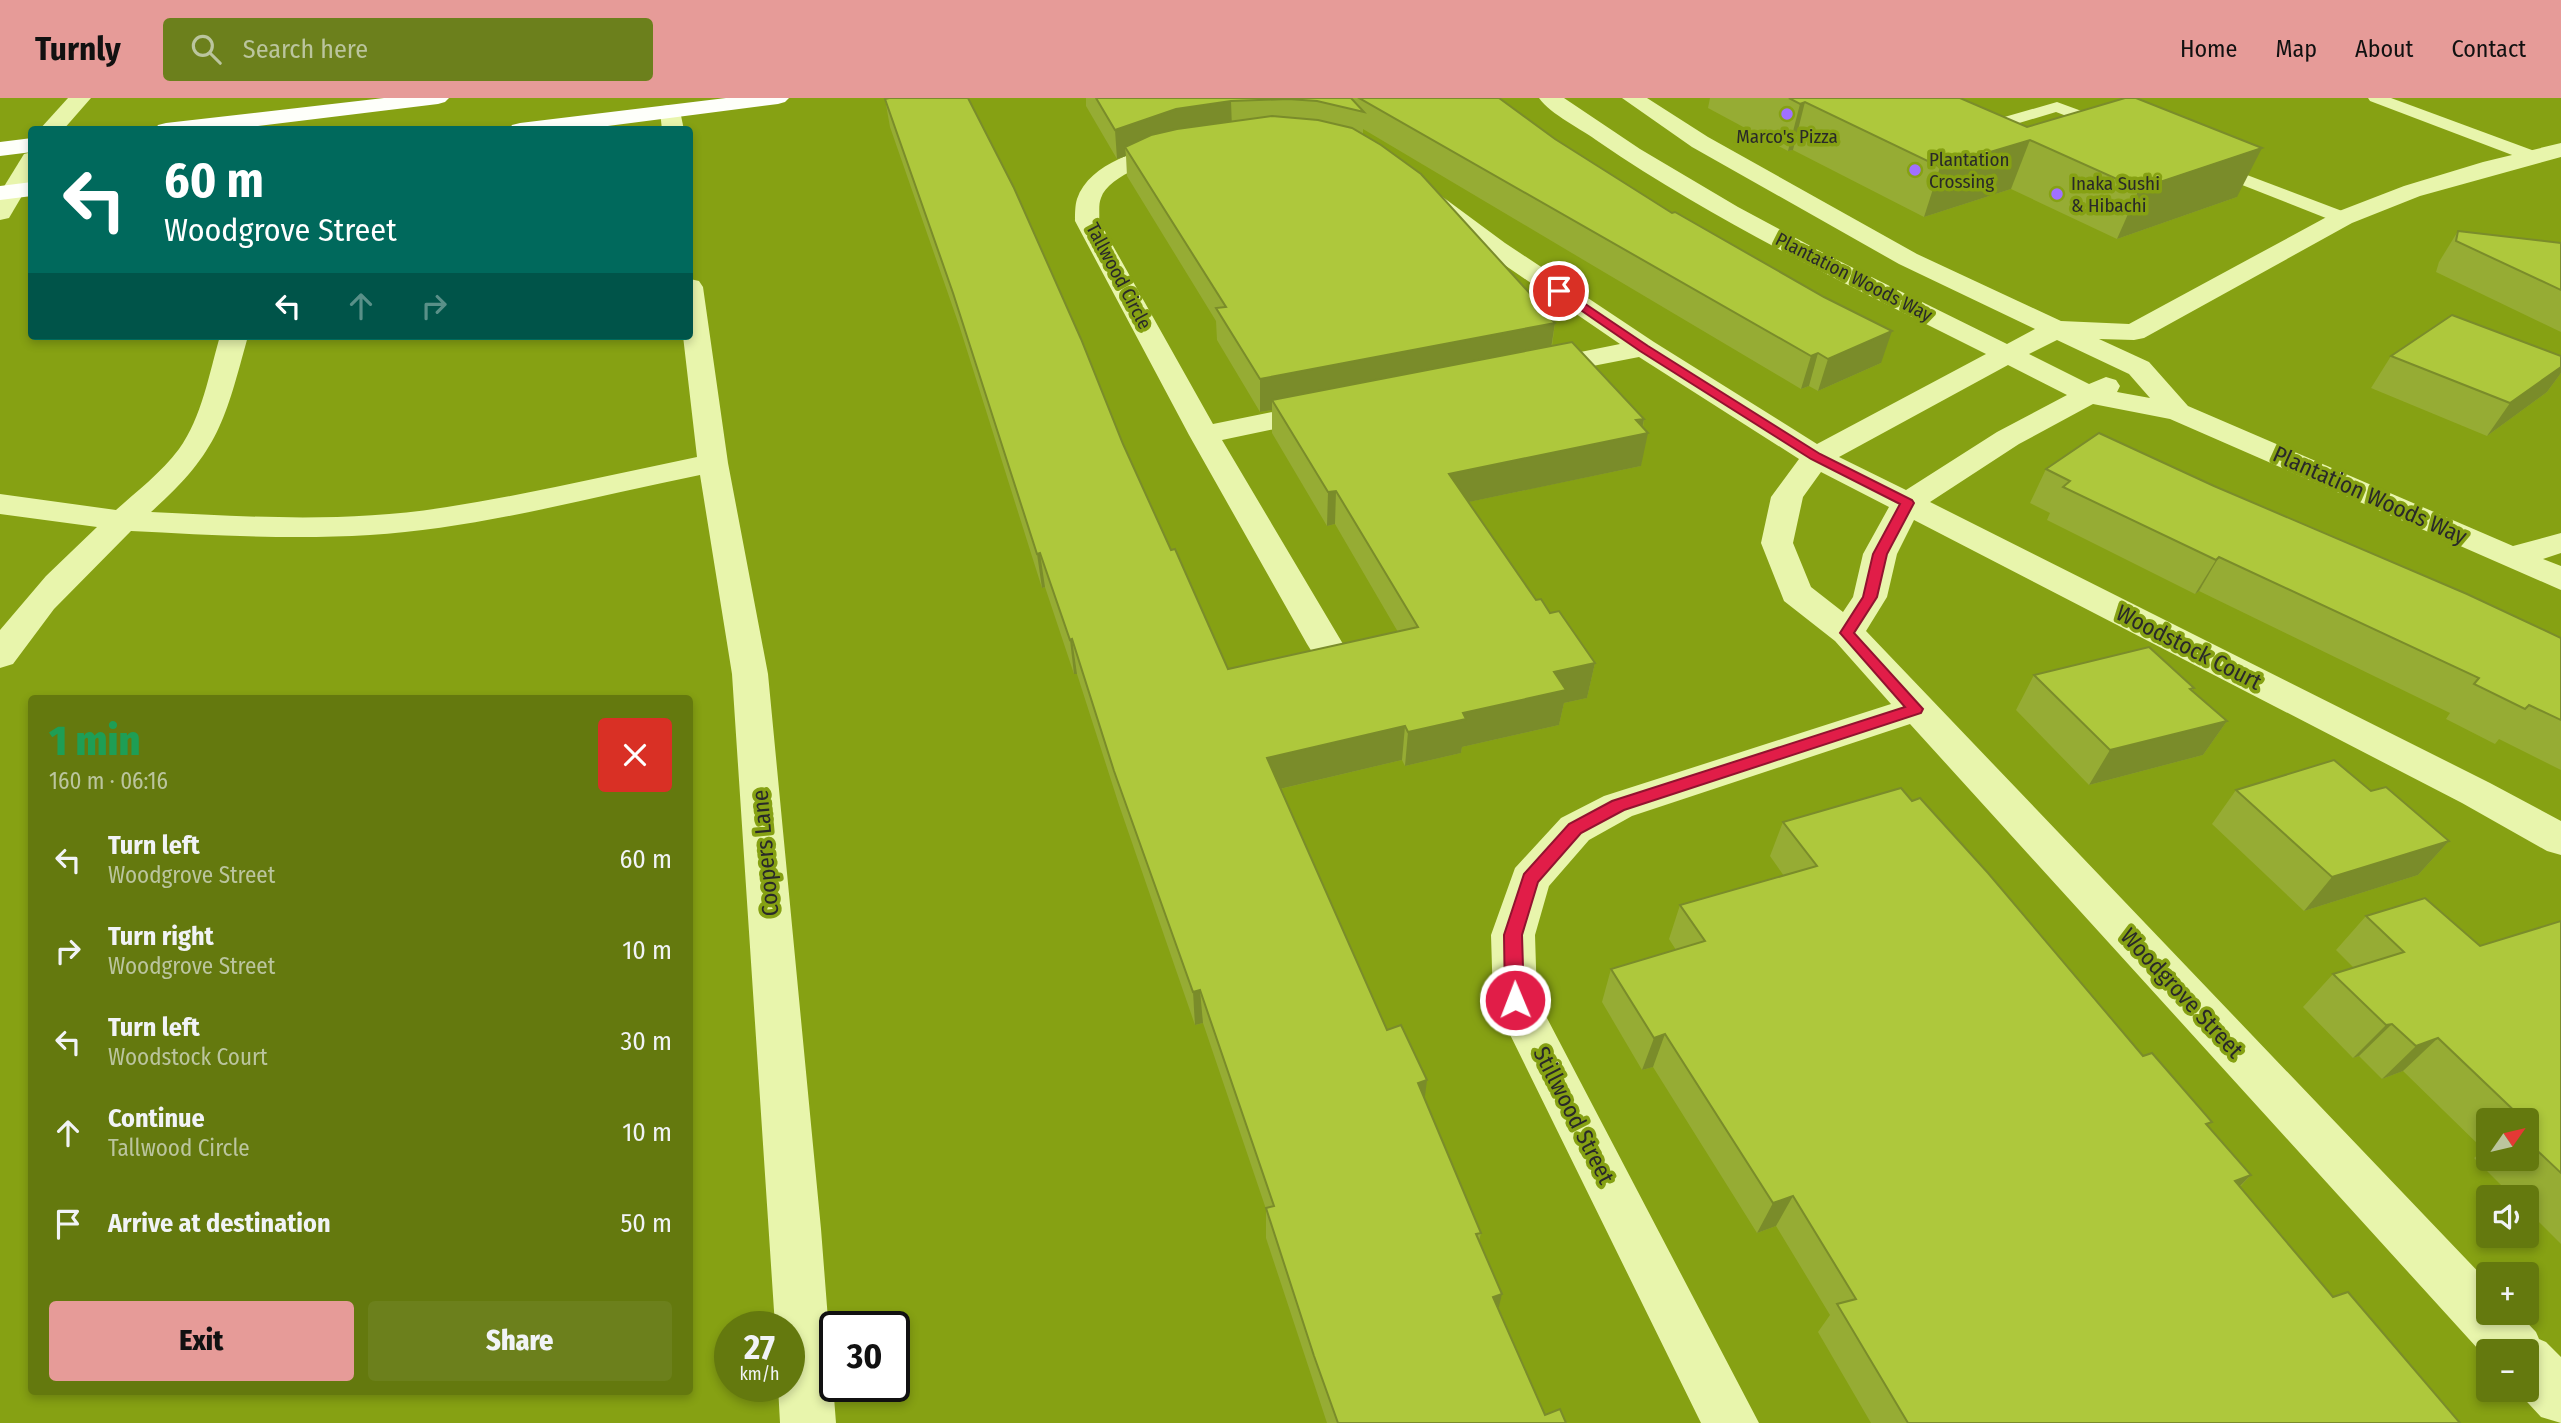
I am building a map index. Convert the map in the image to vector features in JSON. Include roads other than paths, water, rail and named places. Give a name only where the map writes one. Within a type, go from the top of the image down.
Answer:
[{"type":"main road","points":[[200,126],[438,98]]},
{"type":"main road","points":[[581,126],[672,120],[778,98]]},
{"type":"main road","points":[[0,149],[28,146]]},
{"type":"street","points":[[54,126],[80,98]]},
{"type":"street","name":"Plantation Woods Way","points":[[1550,98],[1632,154],[1729,212],[1820,261],[2089,394],[2178,412],[2561,579]]},
{"type":"street","name":"Plantation Woods Way","points":[[1633,98],[1700,142],[1908,260],[2139,368],[2178,412]]},
{"type":"street","name":"Tallwood Circle","points":[[1196,145],[1135,160],[1106,178],[1089,198],[1087,221],[1204,435],[1325,644]]},
{"type":"street","points":[[1411,183],[1496,248],[1644,348],[1816,457],[2057,330],[2134,332],[2343,218],[2412,191],[2561,150]]},
{"type":"street","points":[[0,213],[28,167]]},
{"type":"street","name":"Coopers Lane","points":[[693,310],[713,463],[750,674],[796,1229],[808,1423]]},
{"type":"street","points":[[1847,633],[1870,597],[1880,554],[1907,503],[2008,438],[2139,368],[2134,332]]},
{"type":"street","points":[[0,656],[18,627],[122,521],[169,479],[196,447],[208,422],[233,340]]},
{"type":"street","points":[[1506,375],[1644,348]]},
{"type":"street","points":[[1204,435],[1355,405]]},
{"type":"street","name":"Woodstock Court","points":[[1816,457],[2476,793],[2561,840]]},
{"type":"street","name":"Woodgrove Street","points":[[1816,457],[1787,497],[1777,543],[1796,593],[1847,633],[2506,1339]]},
{"type":"street","points":[[0,504],[122,521],[285,528],[371,525],[447,517],[713,463]]},
{"type":"street","points":[[2511,557],[2561,543]]},
{"type":"street","name":"Stillwood Street","points":[[1731,1423],[1515,1000],[1513,935],[1530,879],[1575,829],[1618,806],[1916,709]]},
{"type":"street","points":[[2539,1374],[2561,1398]]},
{"type":"lane","points":[[1919,98],[1986,128],[2050,102],[2122,132]]},
{"type":"lane","points":[[2376,98],[2534,157]]},
{"type":"lane","points":[[2187,157],[2343,218]]},
{"type":"place","name":"Marco's Pizza","points":[[1787,114]]},
{"type":"place","name":"Plantation Crossing","points":[[1915,170]]},
{"type":"place","name":"Inaka Sushi & Hibachi","points":[[2057,194]]}]
